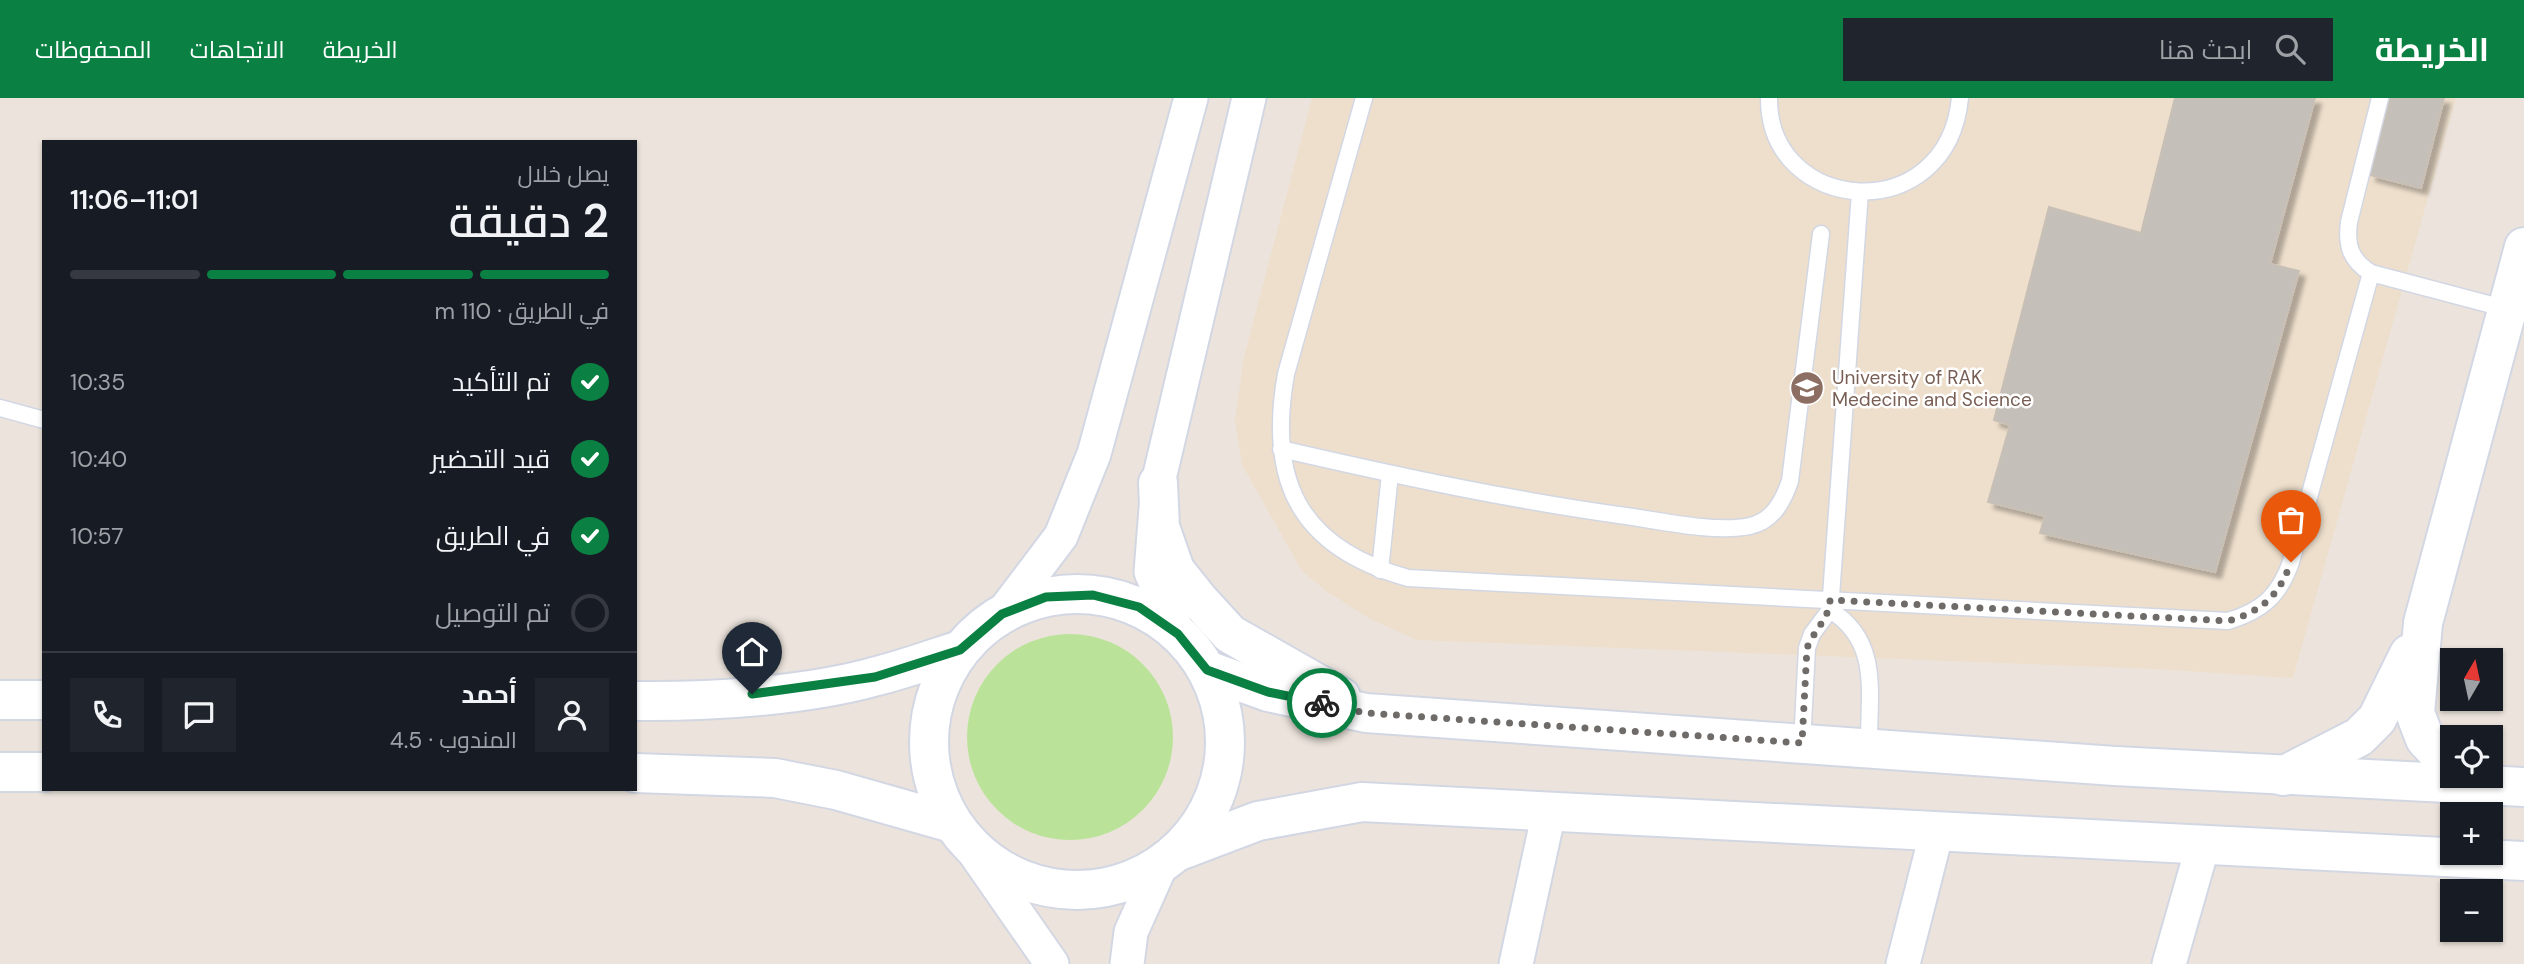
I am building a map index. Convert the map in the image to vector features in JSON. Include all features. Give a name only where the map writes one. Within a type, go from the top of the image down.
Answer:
[{"type":"main road","points":[[2440,754],[2425,739],[2415,713],[2423,623],[2524,247]]},
{"type":"main road","points":[[1158,483],[1160,527],[1175,570],[1222,626],[1230,634],[1366,713]]},
{"type":"main road","points":[[961,835],[933,782],[928,736],[937,691],[960,650],[1002,614],[1046,597],[1093,595],[1139,607],[1178,634],[1207,670],[1224,716],[1225,766],[1209,812],[1170,858]]},
{"type":"main road","points":[[2283,776],[2336,751],[2358,737],[2377,719],[2423,623]]},
{"type":"main road","points":[[637,701],[678,702],[802,690],[875,677],[960,650]]},
{"type":"main road","points":[[1207,670],[1268,692],[1366,713],[2283,776],[2440,776]]},
{"type":"main road","points":[[0,701],[42,701]]},
{"type":"main road","points":[[0,772],[42,772]]},
{"type":"main road","points":[[637,773],[775,778],[836,790],[961,835],[1012,876],[1062,891],[1114,886],[1170,858],[1258,821],[1362,802],[2524,861]]},
{"type":"main road","points":[[2503,783],[2524,787]]},
{"type":"street","points":[[1002,614],[1061,536],[1094,454],[1191,98]]},
{"type":"street","points":[[1178,634],[1151,572],[1158,483],[1249,98]]},
{"type":"street","points":[[1516,964],[1549,812]]},
{"type":"street","points":[[1903,964],[1937,831]]},
{"type":"street","points":[[961,835],[1052,964]]},
{"type":"street","points":[[2169,964],[2203,845]]},
{"type":"street","points":[[1127,964],[1131,932],[1170,858]]},
{"type":"lane","points":[[1364,98],[1286,374],[1280,408],[1284,474],[1297,505],[1320,532],[1348,554],[1380,570],[1437,580],[1830,605],[2228,621],[2250,614],[2269,602],[2283,584],[2291,562],[2371,273]]},
{"type":"lane","points":[[1769,98],[1769,112],[1780,143],[1800,169],[1828,186],[1860,192],[1885,190],[1909,182],[1930,167],[1946,147],[1956,124],[1959,98]]},
{"type":"lane","points":[[2380,98],[2347,238],[2350,253],[2359,265],[2371,273],[2507,309]]},
{"type":"lane","points":[[1802,743],[1807,648],[1812,634],[1830,605],[1860,192]]},
{"type":"lane","points":[[1281,449],[1390,474],[1564,508],[1665,522],[1751,526],[1770,517],[1783,501],[1790,481],[1821,234]]},
{"type":"lane","points":[[0,408],[42,419]]},
{"type":"lane","points":[[1380,570],[1390,474]]},
{"type":"lane","points":[[1830,605],[1858,632],[1866,648],[1869,748]]},
{"type":"shaded area","name":"University of RAK Medecine and Science","points":[[1312,98],[2456,98],[2293,678],[2155,669],[1417,640],[1370,619],[1326,591],[1302,571],[1242,465],[1235,420],[1244,357]]},
{"type":"green space","points":[[1070,634],[1109,642],[1127,651],[1143,664],[1156,680],[1165,698],[1173,737],[1165,776],[1156,794],[1143,810],[1127,823],[1109,832],[1070,840],[1031,832],[1013,823],[997,810],[984,794],[975,776],[967,737],[975,698],[984,680],[997,664],[1013,651],[1031,642]]},
{"type":"building","points":[[2175,98],[2315,98],[2270,264],[2299,271],[2215,572],[2040,533],[2045,516],[1988,502],[2010,425],[1994,420],[2049,207],[2141,233]]},
{"type":"building","points":[[2390,98],[2444,98],[2421,188],[2370,175]]},
{"type":"way so far","points":[[1322,703],[1366,713],[1802,743],[1807,648],[1812,634],[1830,610],[1830,600],[2228,621],[2250,614],[2269,602],[2283,584],[2291,562]]},
{"type":"place","name":"University of RAK Medecine and Science","points":[[1807,388]]},
{"type":"route","points":[[752,694],[802,690],[875,677],[960,650],[1002,614],[1046,597],[1093,595],[1139,607],[1178,634],[1207,670],[1268,692],[1322,703]]}]
